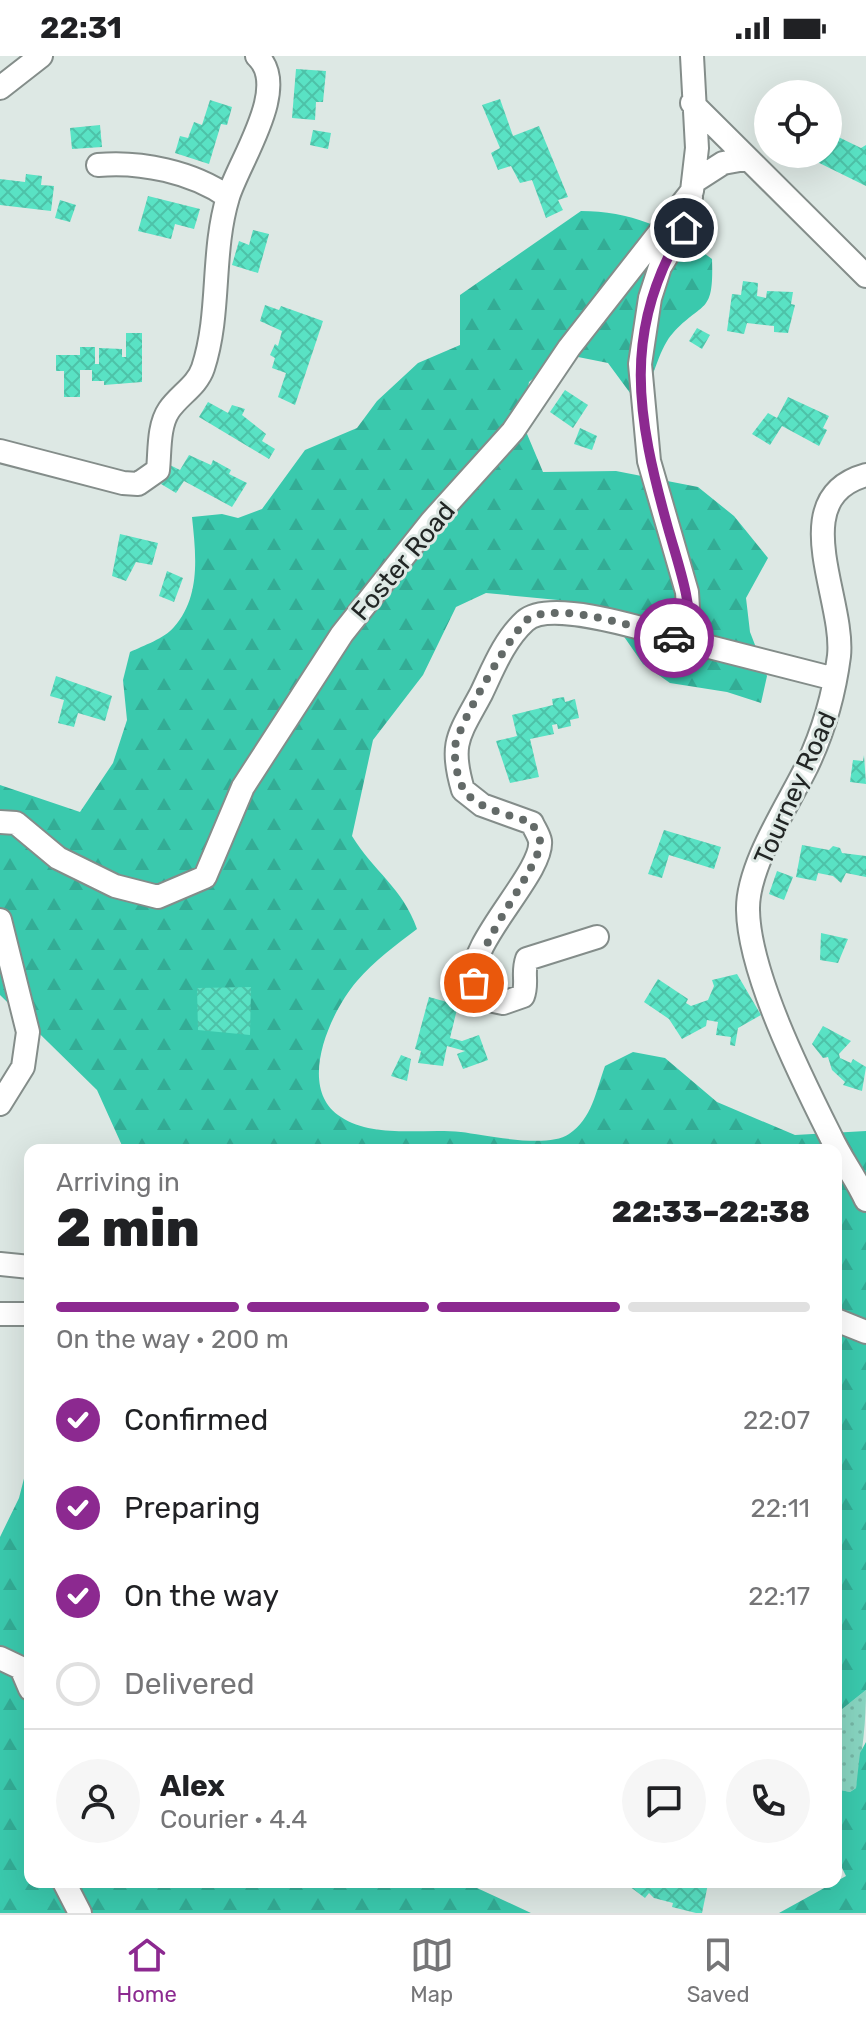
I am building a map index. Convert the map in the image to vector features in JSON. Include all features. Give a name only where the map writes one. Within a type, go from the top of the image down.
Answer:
[{"type":"street","points":[[0,88],[41,56]]},
{"type":"street","points":[[0,451],[123,483],[138,484],[158,470],[168,411],[197,380],[203,368],[211,333],[214,266],[228,197],[261,121],[270,77],[266,64],[257,56]]},
{"type":"street","points":[[690,642],[687,592],[649,461],[640,364],[650,298],[660,267],[684,228],[694,186],[697,148],[692,103],[692,56]]},
{"type":"street","points":[[692,103],[866,276]]},
{"type":"street","points":[[694,186],[723,163],[745,159]]},
{"type":"street","points":[[98,165],[122,163],[152,168],[180,175],[228,197]]},
{"type":"street","name":"Foster Road","points":[[0,818],[16,823],[31,833],[58,858],[79,871],[115,886],[158,897],[205,877],[243,787],[342,634],[431,522],[513,431],[569,348],[694,186]]},
{"type":"street","points":[[835,679],[839,634],[822,520],[826,504],[837,489],[846,480],[866,475]]},
{"type":"street","name":"Tourney Road","points":[[597,937],[527,959],[523,971],[527,987],[523,996],[503,1003],[484,999],[474,983],[475,965],[510,898],[537,858],[540,841],[532,823],[482,805],[463,790],[455,744],[507,642],[527,618],[550,612],[581,616],[835,679],[834,700],[808,764],[775,828],[751,889],[748,909],[762,975],[788,1042],[835,1144]]},
{"type":"street","points":[[0,920],[7,935],[28,1032],[23,1067],[0,1104]]},
{"type":"street","name":"Tourney Road","points":[[842,1157],[866,1200]]},
{"type":"street","points":[[0,1264],[24,1266]]},
{"type":"street","points":[[0,1314],[24,1314]]},
{"type":"street","points":[[842,1322],[866,1332]]},
{"type":"street","points":[[0,1658],[21,1668],[24,1675]]},
{"type":"street","points":[[67,1888],[80,1913]]},
{"type":"green space","points":[[581,211],[634,218],[682,239],[712,259],[708,299],[668,339],[646,392],[633,397],[608,363],[563,354],[529,382],[522,422],[543,472],[616,471],[698,487],[734,516],[768,558],[746,598],[750,632],[767,676],[761,703],[727,692],[670,683],[643,664],[609,615],[558,600],[486,593],[456,607],[423,675],[373,740],[352,836],[404,902],[417,929],[371,967],[347,994],[328,1030],[322,1049],[320,1088],[327,1104],[341,1117],[368,1128],[546,1140],[559,1138],[577,1128],[592,1104],[605,1066],[633,1052],[665,1058],[717,1102],[795,1135],[866,1131],[866,1690],[842,1709],[842,1144],[121,1144],[97,1090],[0,995],[0,785],[80,812],[113,763],[127,720],[123,680],[130,652],[170,631],[189,602],[195,575],[192,517],[222,514],[238,518],[262,509],[305,450],[357,428],[377,401],[418,363],[460,345],[460,295]]},
{"type":"green space","points":[[24,1478],[24,1888],[477,1888],[531,1913],[0,1913],[0,1537],[19,1498]]},
{"type":"green space","points":[[866,1690],[856,1788],[850,1792],[842,1790],[842,1709]]},
{"type":"green space","points":[[866,1742],[866,1913],[779,1913],[824,1888],[842,1888],[842,1878],[846,1876],[842,1868],[842,1790],[850,1792],[856,1788],[860,1753]]},
{"type":"building","points":[[296,69],[326,71],[323,102],[316,102],[315,120],[292,118]]},
{"type":"building","points":[[500,99],[513,136],[539,126],[568,197],[558,200],[563,210],[546,218],[532,180],[520,183],[511,166],[498,170],[491,153],[500,148],[482,105]]},
{"type":"building","points":[[210,100],[232,107],[227,125],[221,124],[209,164],[175,153],[180,136],[188,138],[194,122],[202,125]]},
{"type":"building","points":[[100,125],[102,147],[72,149],[70,128]]},
{"type":"building","points":[[313,130],[331,133],[328,149],[310,145]]},
{"type":"building","points":[[842,139],[861,148],[866,145],[866,186],[829,168],[842,168]]},
{"type":"building","points":[[26,174],[42,176],[41,185],[54,186],[51,211],[0,205],[0,179],[25,182]]},
{"type":"building","points":[[148,196],[200,209],[194,229],[175,224],[171,239],[138,231]]},
{"type":"building","points":[[60,200],[76,205],[70,222],[55,218]]},
{"type":"building","points":[[253,230],[269,234],[258,273],[232,265],[239,241],[249,245]]},
{"type":"building","points":[[743,281],[758,283],[757,296],[766,298],[767,291],[793,292],[791,304],[795,305],[788,333],[774,332],[774,326],[747,323],[744,334],[727,331],[732,294],[741,295]]},
{"type":"building","points":[[265,305],[279,310],[281,306],[323,321],[295,405],[278,397],[286,373],[272,368],[275,358],[270,355],[275,344],[278,346],[282,331],[260,321]]},
{"type":"building","points":[[697,328],[710,335],[702,349],[689,341]]},
{"type":"building","points":[[126,333],[142,333],[142,382],[104,385],[104,381],[92,381],[92,370],[80,370],[80,397],[64,397],[64,371],[56,371],[56,355],[80,355],[80,347],[95,347],[95,364],[99,364],[99,348],[122,349],[122,357],[126,357]]},
{"type":"building","points":[[565,390],[588,405],[573,428],[550,412]]},
{"type":"building","points":[[788,397],[829,416],[823,428],[827,430],[819,446],[782,426],[770,445],[752,434],[768,413],[777,418]]},
{"type":"building","points":[[208,402],[228,413],[232,405],[245,409],[242,415],[266,434],[262,441],[275,449],[269,459],[199,417]]},
{"type":"building","points":[[580,428],[597,436],[592,450],[574,444]]},
{"type":"building","points":[[189,455],[211,465],[213,460],[231,470],[229,474],[247,483],[232,507],[184,481],[176,493],[161,484],[170,465],[180,470]]},
{"type":"building","points":[[120,534],[158,543],[152,565],[136,562],[126,581],[112,576]]},
{"type":"building","points":[[167,571],[183,578],[174,602],[159,596]]},
{"type":"building","points":[[56,676],[112,696],[105,721],[78,713],[74,727],[58,723],[64,700],[50,696]]},
{"type":"building","points":[[564,697],[565,702],[575,699],[579,718],[570,720],[571,726],[558,729],[557,724],[552,725],[554,734],[530,739],[539,777],[510,783],[496,741],[517,736],[512,715],[553,705],[552,699]]},
{"type":"building","points":[[864,755],[866,784],[850,782],[853,760],[863,761]]},
{"type":"building","points":[[664,830],[721,847],[714,869],[669,855],[662,878],[648,874]]},
{"type":"building","points":[[802,845],[829,850],[833,846],[840,848],[842,853],[866,856],[866,877],[846,873],[841,883],[833,876],[818,873],[816,881],[796,877]]},
{"type":"building","points":[[777,871],[793,877],[784,900],[769,894]]},
{"type":"building","points":[[821,933],[848,939],[838,963],[820,960]]},
{"type":"building","points":[[737,974],[761,1015],[738,1028],[735,1046],[730,1045],[731,1037],[716,1035],[718,1022],[707,1020],[706,1026],[682,1039],[669,1019],[644,1002],[658,979],[688,999],[686,1003],[691,1006],[708,1000],[714,986],[712,980]]},
{"type":"building","points":[[251,987],[250,1035],[198,1030],[197,988]]},
{"type":"building","points":[[429,997],[458,1005],[450,1038],[462,1041],[479,1035],[488,1060],[463,1069],[457,1054],[465,1051],[447,1046],[443,1066],[418,1063],[421,1051],[415,1049]]},
{"type":"building","points":[[823,1026],[851,1041],[839,1054],[840,1058],[851,1063],[853,1059],[866,1067],[862,1091],[843,1085],[845,1082],[832,1070],[828,1057],[823,1058],[812,1044]]},
{"type":"building","points":[[401,1055],[411,1059],[407,1081],[391,1076]]},
{"type":"building","points":[[632,1888],[707,1888],[702,1913],[672,1907],[673,1903],[654,1898],[649,1893],[645,1898]]},
{"type":"way so far","points":[[474,983],[475,965],[510,898],[537,858],[540,841],[532,823],[482,805],[463,790],[457,769],[455,744],[507,642],[527,618],[550,612],[581,616],[674,638]]},
{"type":"route","points":[[674,638],[690,642],[687,592],[649,461],[640,364],[642,330],[660,267],[684,228]]}]
